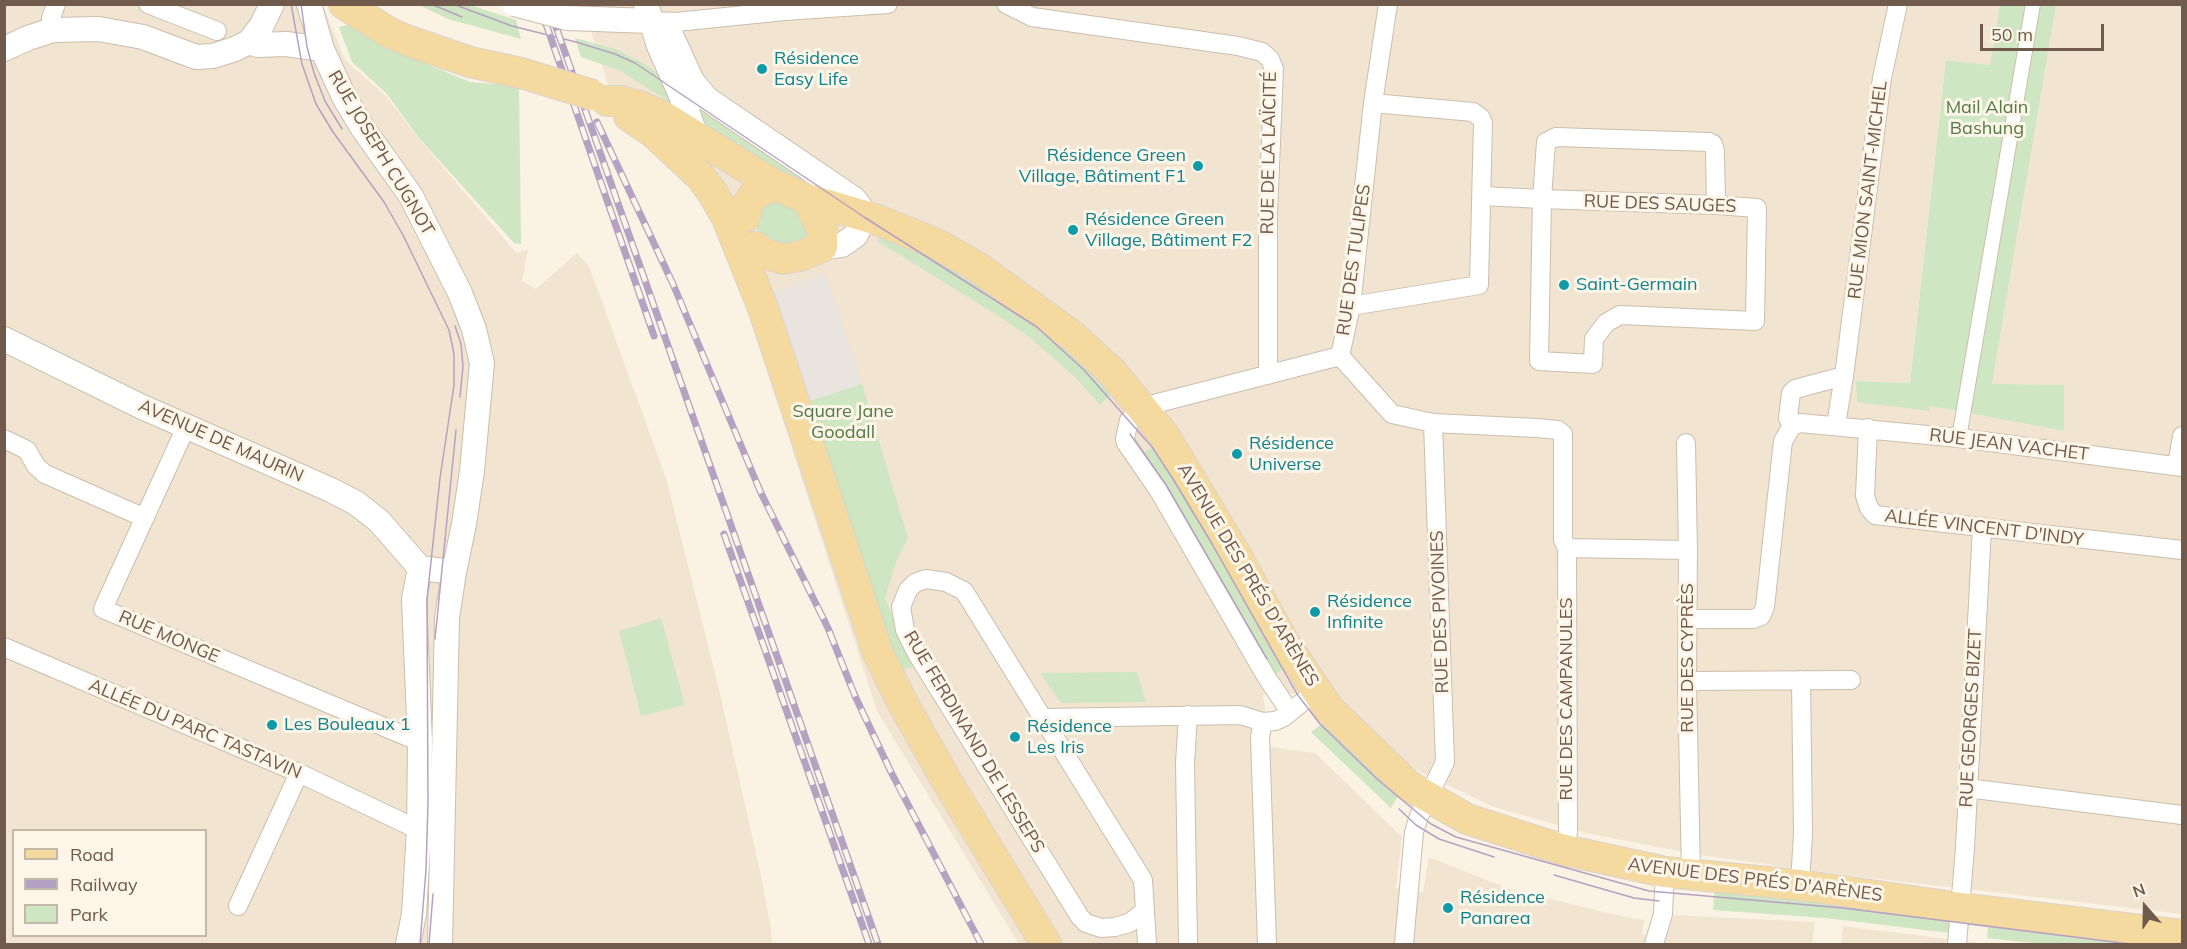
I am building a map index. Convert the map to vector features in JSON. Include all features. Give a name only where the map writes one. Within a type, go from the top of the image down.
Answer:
[{"type":"main road","points":[[345,6],[406,40],[470,62],[521,73],[600,98],[654,133],[681,156],[706,184],[727,218],[763,308],[878,653],[902,702],[1046,945]]},
{"type":"main road","name":"AVENUE DES PRÉS D'ARÈNES","points":[[600,98],[639,106],[694,134],[776,185],[807,199],[878,220],[939,245],[979,268],[1074,337],[1112,372],[1164,435],[1236,555],[1282,639],[1316,692],[1337,718],[1409,786],[1467,819],[1564,850],[1678,873],[1800,885],[1961,908],[2182,935]]},
{"type":"main road","points":[[694,134],[718,178],[745,217],[756,247],[763,308]]},
{"type":"main road","points":[[745,217],[748,203],[754,195],[776,185]]},
{"type":"main road","points":[[756,247],[763,253],[783,259],[800,256],[822,247],[822,229],[807,199]]},
{"type":"street","points":[[53,30],[51,18],[56,4]]},
{"type":"street","points":[[148,4],[217,31]]},
{"type":"street","points":[[4,49],[53,30],[99,29],[143,37],[196,57],[219,54],[249,42],[262,25],[272,4]]},
{"type":"street","points":[[309,4],[322,49]]},
{"type":"street","points":[[514,4],[567,18],[649,13],[676,22],[785,10],[888,4]]},
{"type":"street","name":"RUE DE LA LAÏCITÉ","points":[[1006,4],[1032,17],[1239,46],[1262,52],[1270,59],[1274,69],[1268,214],[1268,375]]},
{"type":"street","name":"RUE DES TULIPES","points":[[1143,409],[1168,400],[1340,356],[1351,306],[1373,103],[1388,4]]},
{"type":"street","name":"RUE MION SAINT-MICHEL","points":[[1836,425],[1882,78],[1898,4]]},
{"type":"street","points":[[1959,438],[2033,4]]},
{"type":"street","points":[[649,13],[659,46],[686,107],[694,134]]},
{"type":"street","points":[[649,13],[670,33],[699,91],[854,199],[859,205],[864,217],[856,235],[842,245],[822,247]]},
{"type":"street","name":"RUE JOSEPH CUGNOT","points":[[249,42],[258,45],[286,44],[322,49],[350,107],[411,196],[460,293],[474,329],[482,363],[472,471],[454,572]]},
{"type":"street","points":[[1351,306],[1479,285],[1484,123],[1478,114],[1473,112],[1373,103]]},
{"type":"street","points":[[1542,199],[1544,145],[1550,138],[1703,142],[1713,144],[1715,151],[1716,205]]},
{"type":"street","name":"RUE DES SAUGES","points":[[1482,196],[1756,208],[1755,321],[1620,315],[1606,322],[1594,339],[1593,364],[1539,361],[1542,199]]},
{"type":"street","name":"AVENUE DE MAURIN","points":[[4,339],[186,427],[356,503],[379,521],[420,568]]},
{"type":"street","name":"RUE DES CAMPANULES","points":[[1340,356],[1392,414],[1433,423],[1558,430],[1571,442],[1563,540],[1567,548],[1568,832],[1564,850]]},
{"type":"street","points":[[1792,426],[1788,418],[1791,393],[1795,389],[1844,376]]},
{"type":"street","name":"AVENUE DES PRÉS D'ARÈNES","points":[[1143,409],[1129,420],[1126,443],[1159,491],[1267,678],[1290,712]]},
{"type":"street","name":"RUE DES PIVOINES","points":[[1404,945],[1414,832],[1445,762],[1433,423]]},
{"type":"street","points":[[1687,619],[1753,619],[1761,616],[1765,607],[1783,441],[1792,426],[1800,423],[1836,425]]},
{"type":"street","name":"RUE JEAN VACHET","points":[[1836,425],[1959,438],[2180,467]]},
{"type":"street","name":"RUE MONGE","points":[[186,427],[103,609],[420,742]]},
{"type":"street","name":"ALLÉE VINCENT D'INDY","points":[[1868,428],[1865,496],[1869,508],[1875,515],[2182,550]]},
{"type":"street","points":[[2180,467],[2182,436]]},
{"type":"street","points":[[4,439],[27,450],[36,466],[45,474],[145,518]]},
{"type":"street","name":"RUE DES CYPRÈS","points":[[1654,945],[1678,873],[1687,681],[1686,443]]},
{"type":"street","name":"RUE GEORGES BIZET","points":[[1957,945],[1982,528]]},
{"type":"street","points":[[1567,548],[1688,550]]},
{"type":"street","points":[[408,945],[414,914],[419,830],[420,742],[414,599],[420,568],[454,572],[447,618],[440,945]]},
{"type":"street","name":"RUE FERDINAND DE LESSEPS","points":[[1145,911],[1129,923],[1115,927],[1101,927],[1086,922],[1080,917],[917,654],[905,630],[901,613],[903,598],[915,584],[926,579],[946,582],[964,591],[1143,880],[1145,911],[1147,945]]},
{"type":"street","name":"ALLÉE DU PARC TASTAVIN","points":[[4,647],[299,773],[419,830]]},
{"type":"street","points":[[1687,681],[1851,680]]},
{"type":"street","points":[[1800,885],[1803,833],[1801,681]]},
{"type":"street","points":[[1043,718],[1240,715],[1263,722],[1275,721],[1316,692]]},
{"type":"street","points":[[1188,715],[1185,763],[1188,945]]},
{"type":"street","points":[[1263,722],[1260,737],[1267,945]]},
{"type":"street","points":[[238,906],[299,773]]},
{"type":"street","points":[[1967,788],[2182,815]]},
{"type":"street","points":[[385,813],[407,808],[420,798]]},
{"type":"shaded area","points":[[4,5],[320,5],[324,8],[345,60],[386,96],[415,134],[516,253],[528,250],[522,281],[536,289],[577,253],[589,266],[666,478],[718,685],[761,876],[772,944],[5,944]]},
{"type":"shaded area","points":[[583,5],[2000,5],[1990,65],[1946,60],[1910,383],[1857,381],[1857,401],[1928,411],[1930,406],[2063,431],[2064,385],[1992,384],[2056,5],[2182,5],[2182,914],[1853,876],[1699,855],[1586,833],[1494,807],[1422,773],[1392,755],[1327,692],[1263,695],[1270,747],[1315,753],[1402,837],[1396,888],[1423,892],[1429,857],[1509,889],[1644,920],[1642,935],[1659,936],[1670,915],[1815,922],[1812,944],[1019,944],[877,711],[745,303],[713,216],[696,186],[616,111]]},
{"type":"shaded area","points":[[825,273],[862,384],[805,403],[769,295]]},
{"type":"shaded area","points":[[1843,926],[1986,944],[1841,944]]},
{"type":"green space","points":[[419,5],[470,5],[516,20],[521,39],[448,19]]},
{"type":"green space","name":"Mail Alain Bashung","points":[[2000,5],[2056,5],[1992,384],[2064,385],[2064,431],[1930,406],[1929,411],[1857,402],[1856,381],[1910,383],[1946,60],[1990,65]]},
{"type":"green space","points":[[351,24],[400,53],[470,82],[519,86],[521,244],[514,243],[418,137],[387,94],[352,62],[339,27]]},
{"type":"green space","points":[[575,38],[615,49],[645,64],[667,80],[679,108],[621,71],[581,57]]},
{"type":"green space","points":[[685,90],[848,200],[797,185],[699,124]]},
{"type":"green space","points":[[775,199],[810,218],[807,241],[787,252],[758,233],[756,226],[757,210]]},
{"type":"green space","points":[[883,234],[894,237],[1007,297],[1114,391],[1100,405],[1076,378],[1028,336],[877,241]]},
{"type":"green space","name":"Square Jane Goodall","points":[[862,384],[908,538],[897,559],[885,598],[913,667],[897,672],[805,403]]},
{"type":"green space","points":[[1157,443],[1286,668],[1272,676],[1140,457]]},
{"type":"green space","points":[[661,618],[685,705],[641,716],[619,631]]},
{"type":"green space","points":[[1137,672],[1146,702],[1061,703],[1040,673]]},
{"type":"green space","points":[[1328,719],[1401,791],[1391,808],[1311,732]]},
{"type":"green space","points":[[1715,885],[1952,914],[1950,933],[1826,918],[1713,910]]},
{"type":"green space","points":[[1989,919],[2167,944],[2042,944],[1987,938]]},
{"type":"tram line","points":[[291,4],[302,64],[316,104],[333,132],[384,202],[403,235],[449,330],[454,354],[454,385],[440,478],[427,599],[428,803],[420,944]]},
{"type":"tram line","points":[[301,4],[307,47],[314,73],[325,101],[342,129]]},
{"type":"tram line","points":[[431,4],[462,17]]},
{"type":"tram line","points":[[453,4],[512,26],[576,42],[635,63],[864,217],[1037,327],[1084,370],[1152,447],[1211,542],[1297,694],[1320,724],[1377,779],[1431,824],[1456,837],[1649,891],[1843,908],[2130,944]]},
{"type":"tram line","points":[[455,326],[461,344],[463,366],[460,397]]},
{"type":"tram line","points":[[435,639],[456,430]]},
{"type":"tram line","points":[[1130,434],[1166,485],[1267,659]]},
{"type":"tram line","points":[[1399,809],[1416,825],[1439,839],[1494,857]]},
{"type":"tram line","points":[[1554,875],[1634,898],[1659,901]]},
{"type":"tram line","points":[[429,944],[433,894]]},
{"type":"railway","points":[[548,4],[878,944]]},
{"type":"railway","points":[[545,21],[654,336]]},
{"type":"railway","points":[[597,122],[673,284],[761,493],[828,628],[855,696],[891,772],[981,944]]},
{"type":"railway","points":[[724,534],[869,944]]},
{"type":"place","name":"Résidence Easy Life","points":[[762,69]]},
{"type":"place","name":"Résidence Green Village, Bâtiment F1","points":[[1198,166]]},
{"type":"place","name":"Résidence Green Village, Bâtiment F2","points":[[1073,230]]},
{"type":"place","name":"Saint-Germain","points":[[1564,285]]},
{"type":"place","name":"Résidence Universe","points":[[1237,454]]},
{"type":"place","name":"Résidence Infinite","points":[[1315,612]]},
{"type":"place","name":"Les Bouleaux 1","points":[[272,725]]},
{"type":"place","name":"Résidence Les Iris","points":[[1015,737]]},
{"type":"place","name":"Résidence Panarea","points":[[1448,908]]}]
